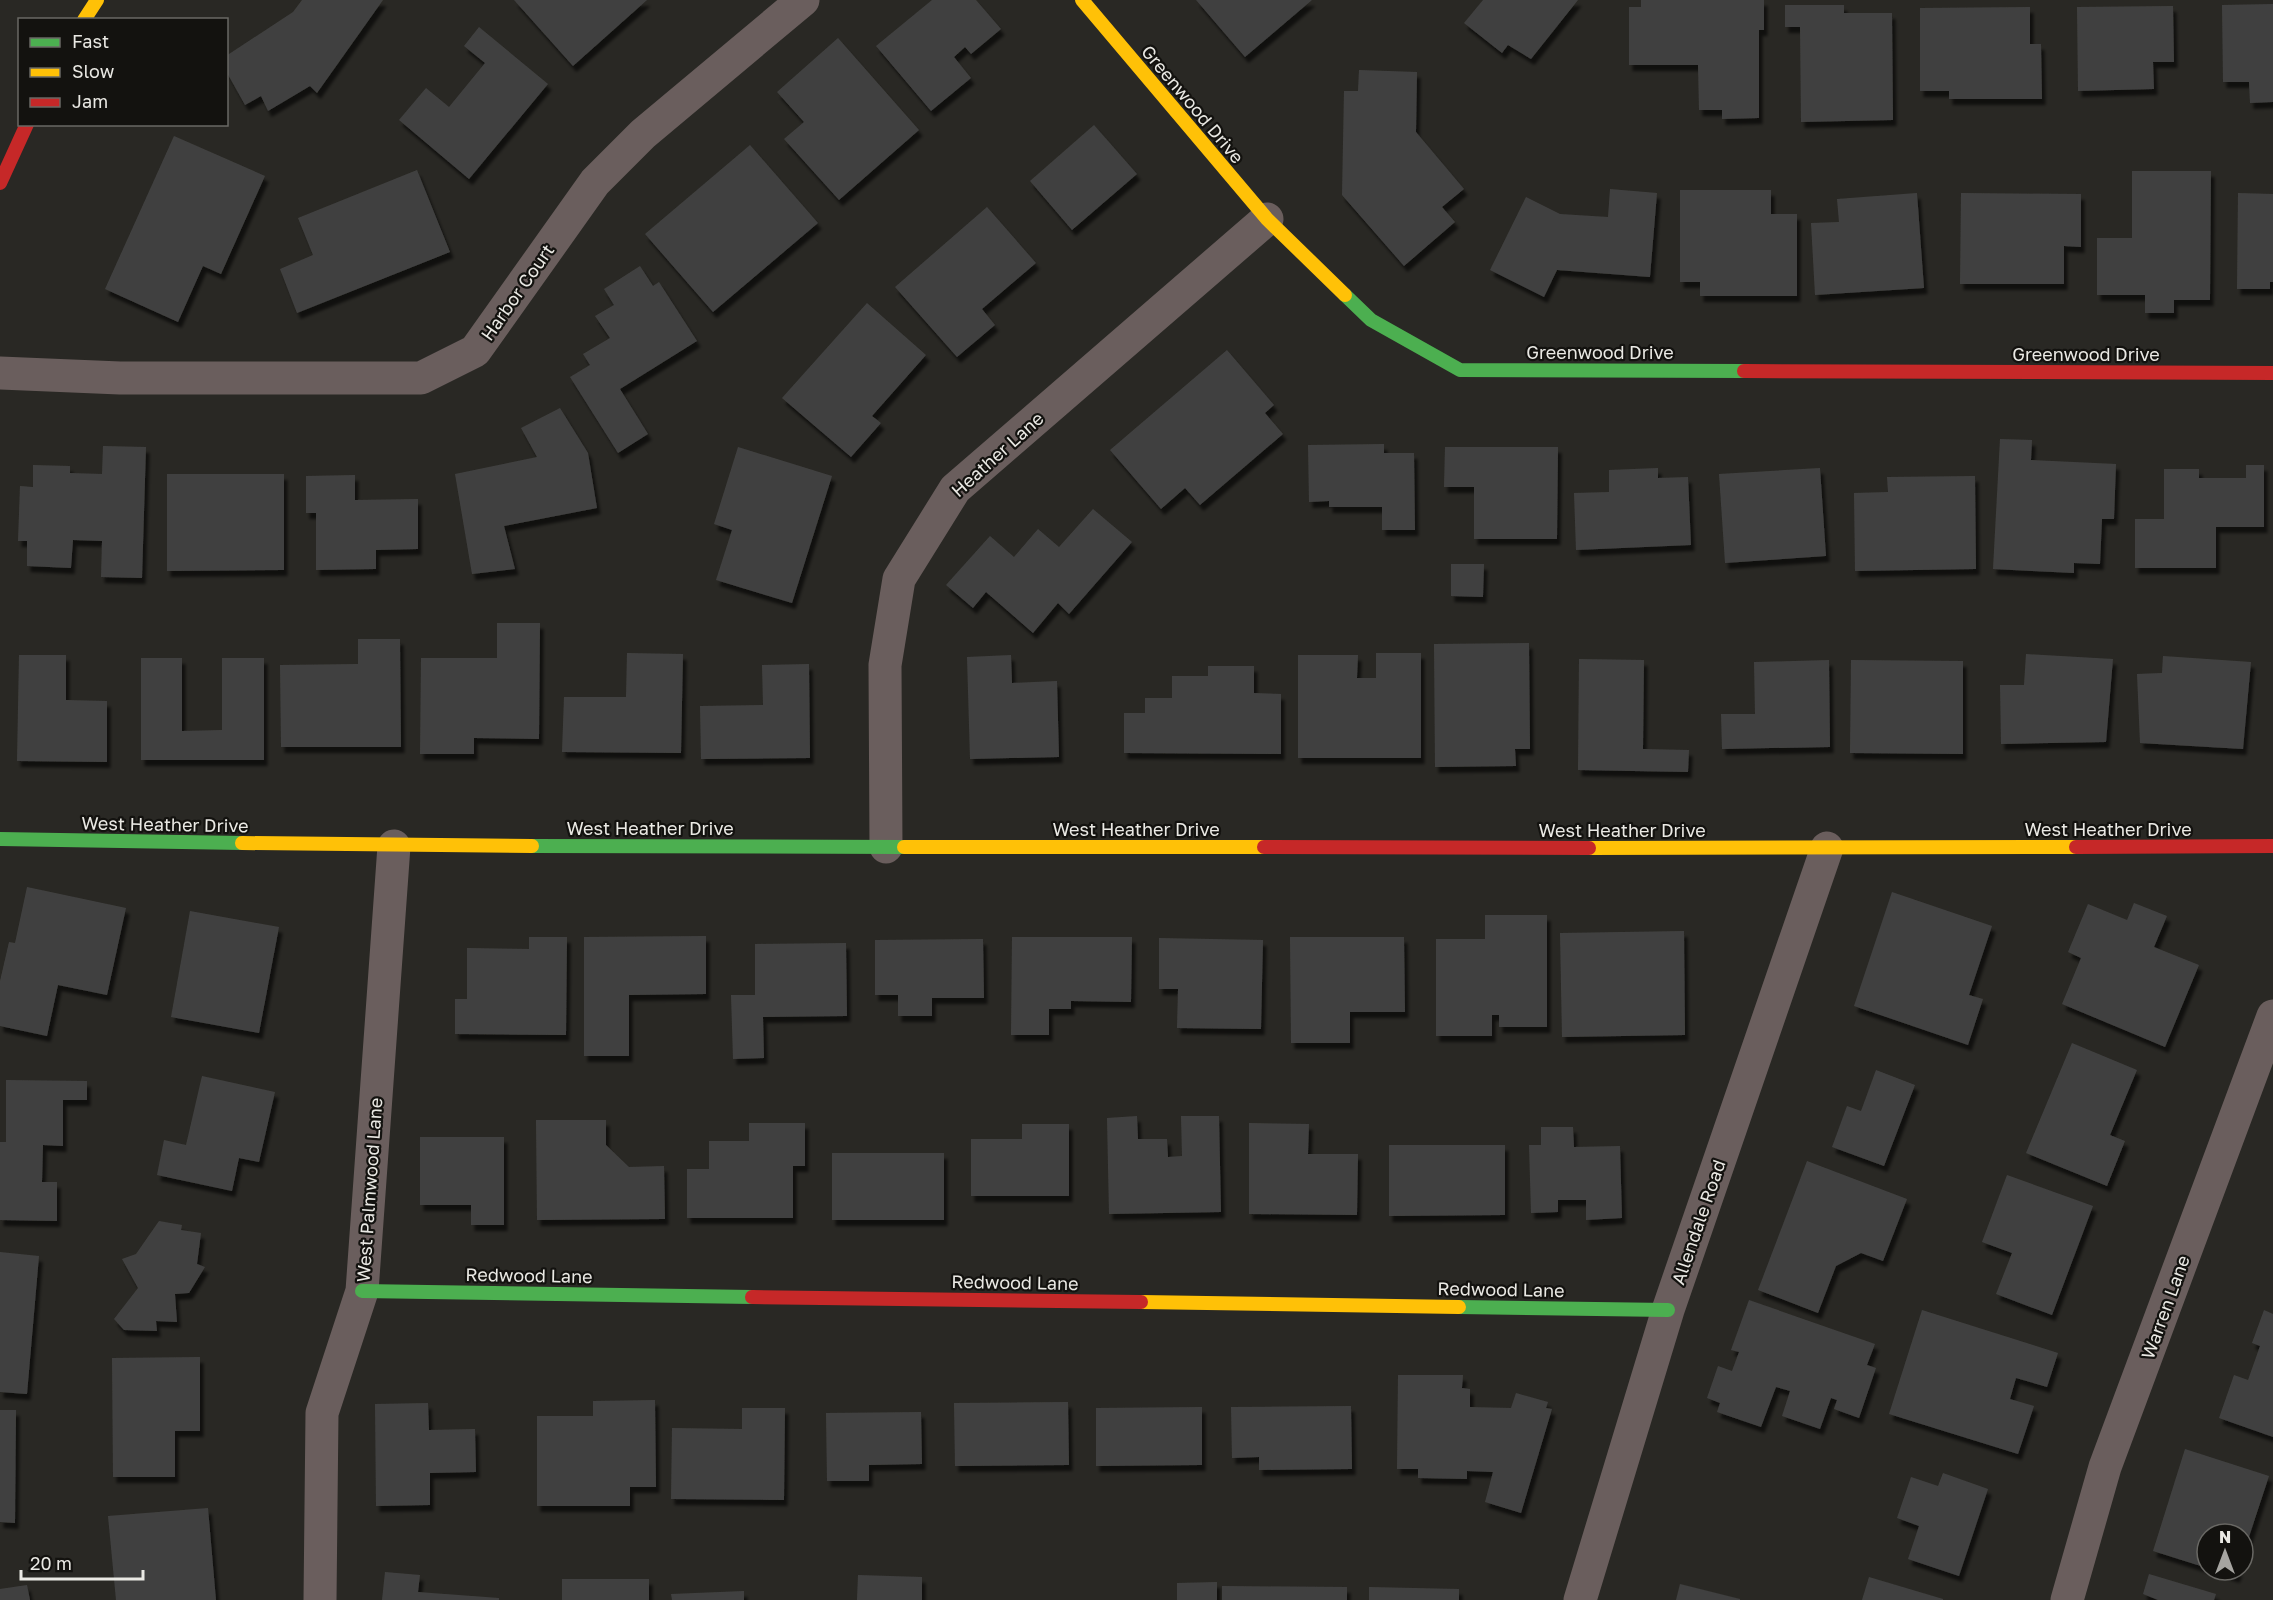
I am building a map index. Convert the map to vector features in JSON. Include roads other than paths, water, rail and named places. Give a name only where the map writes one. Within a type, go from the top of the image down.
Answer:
[{"type":"street","points":[[85,18],[97,0]]},
{"type":"street","name":"Harbor Court","points":[[0,373],[120,378],[421,378],[476,351],[595,182],[643,134],[802,0]]},
{"type":"street","name":"Greenwood Drive","points":[[1082,0],[1267,219],[1371,320],[1460,370],[2273,373]]},
{"type":"street","points":[[0,183],[26,126]]},
{"type":"street","name":"Heather Lane","points":[[886,847],[885,665],[898,579],[955,489],[1267,219]]},
{"type":"street","name":"West Heather Drive","points":[[0,839],[394,846],[1827,848],[2273,846]]},
{"type":"street","name":"West Palmwood Lane","points":[[320,1600],[322,1413],[362,1291],[394,846]]},
{"type":"street","name":"Allendale Road","points":[[1580,1600],[1668,1310],[1827,848]]},
{"type":"street","name":"Warren Lane","points":[[2067,1600],[2105,1467],[2273,1017]]},
{"type":"street","name":"Redwood Lane","points":[[362,1291],[1668,1310]]}]
